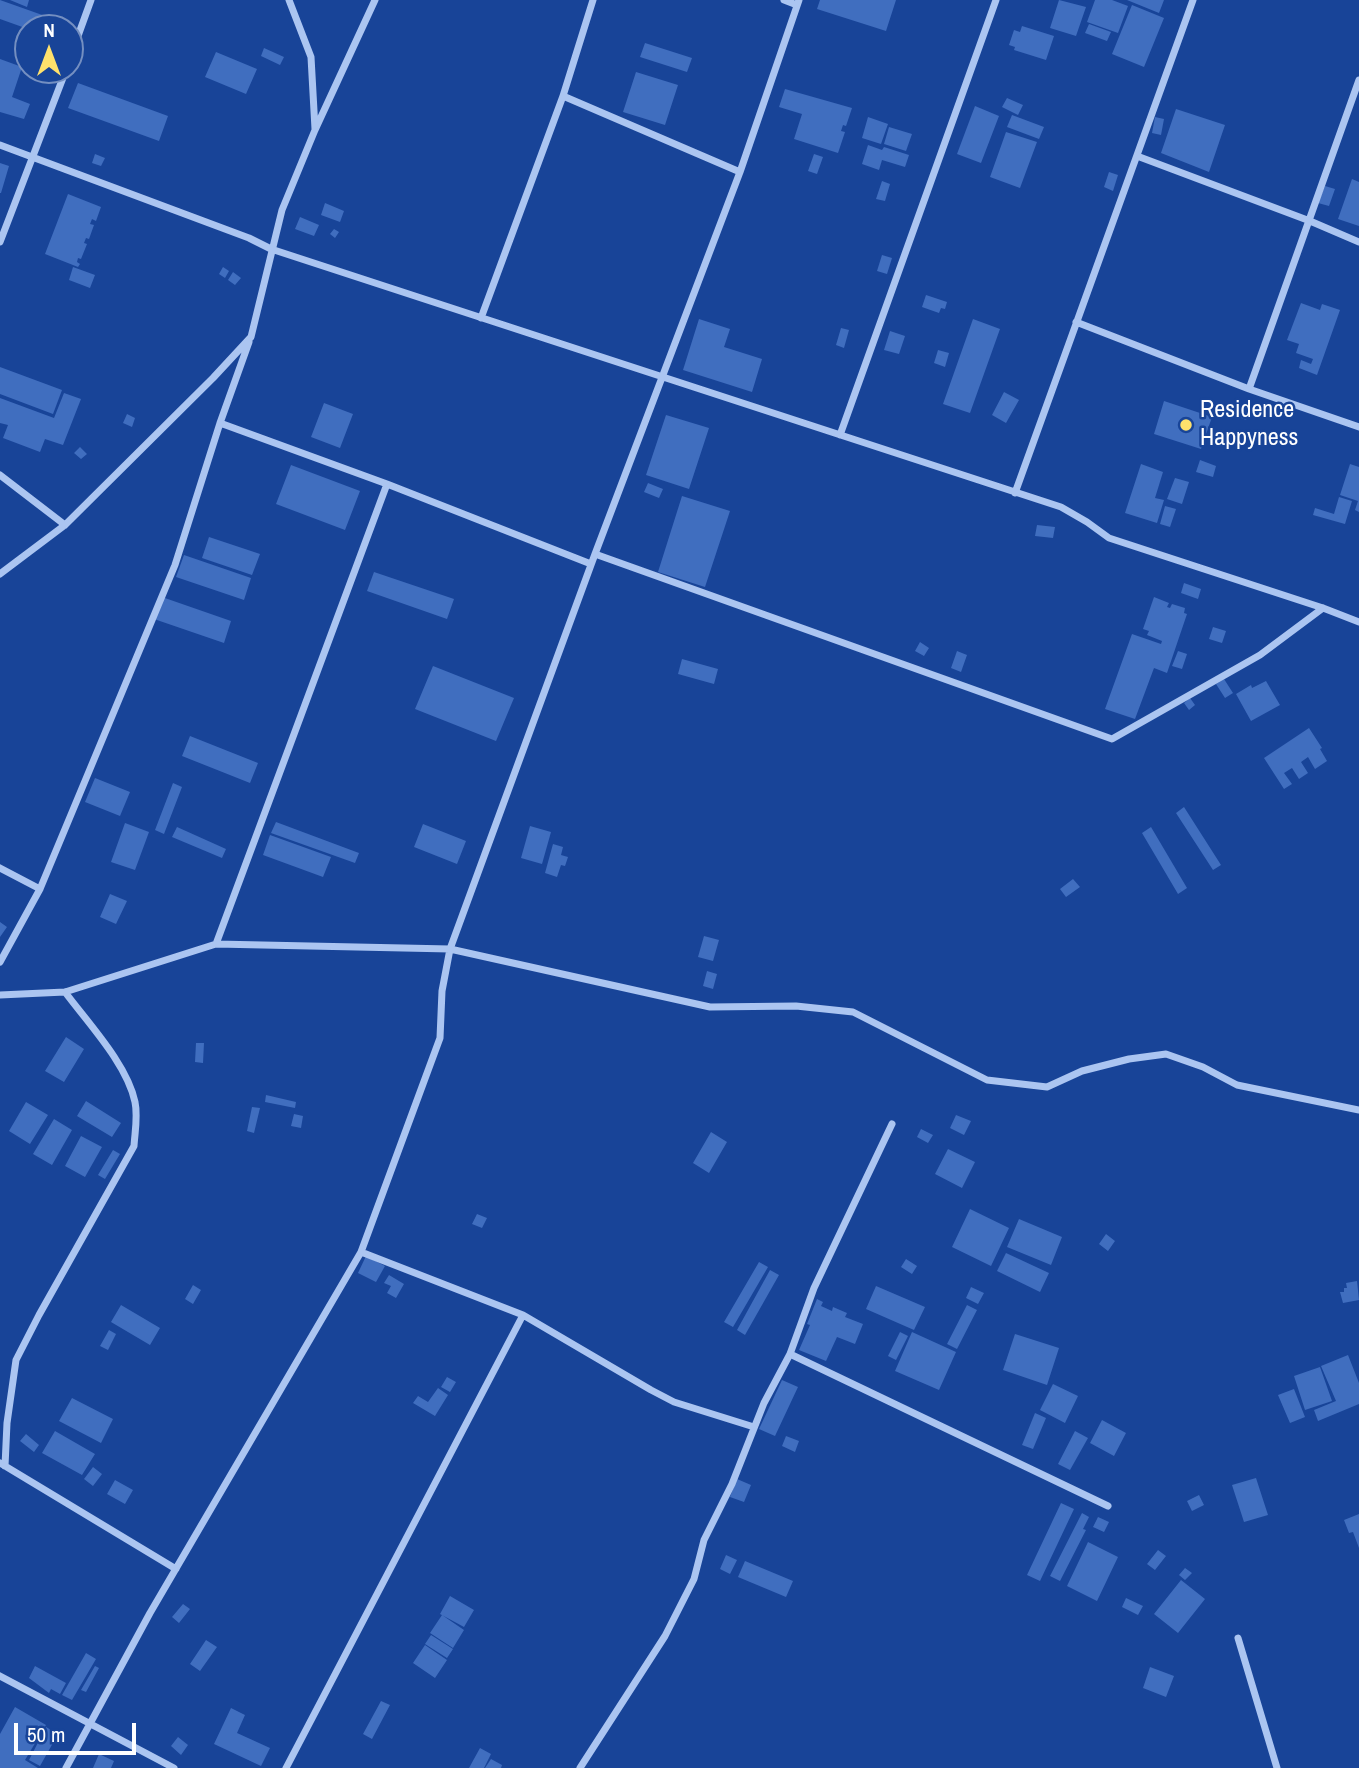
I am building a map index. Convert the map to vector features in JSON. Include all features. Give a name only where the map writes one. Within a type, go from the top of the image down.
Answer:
[{"type":"street","points":[[84,19],[91,0]]},
{"type":"street","points":[[289,0],[311,57],[315,130]]},
{"type":"street","points":[[0,962],[40,889],[175,565],[220,422],[251,337],[282,210],[315,130],[375,0]]},
{"type":"street","points":[[481,318],[563,96],[593,0]]},
{"type":"street","points":[[66,1768],[176,1569],[361,1252],[440,1038],[442,991],[450,949],[591,564],[740,172],[798,2],[785,0]]},
{"type":"street","points":[[840,435],[996,0]]},
{"type":"street","points":[[1015,494],[1193,0]]},
{"type":"street","points":[[1250,390],[1359,80]]},
{"type":"street","points":[[0,242],[60,84]]},
{"type":"street","points":[[563,96],[740,172]]},
{"type":"street","points":[[0,145],[249,238],[271,249],[1061,507],[1109,538],[1359,622]]},
{"type":"street","points":[[1137,156],[1359,242]]},
{"type":"street","points":[[1076,322],[1250,390],[1359,427]]},
{"type":"street","points":[[0,574],[65,525],[251,337]]},
{"type":"street","points":[[220,422],[591,564]]},
{"type":"street","points":[[0,475],[65,525]]},
{"type":"street","points":[[216,944],[387,484]]},
{"type":"street","points":[[595,554],[1112,739],[1260,655],[1323,608]]},
{"type":"street","points":[[0,868],[40,889]]},
{"type":"street","points":[[0,995],[65,992],[216,944],[450,949],[710,1007],[796,1006],[853,1012],[987,1080],[1047,1087],[1082,1071],[1129,1059],[1166,1054],[1203,1066],[1237,1085],[1359,1110]]},
{"type":"street","points":[[65,992],[103,1042],[130,1084],[136,1114],[134,1146],[38,1315],[16,1360],[6,1423],[3,1465],[176,1569]]},
{"type":"street","points":[[580,1768],[665,1636],[688,1591],[699,1567],[699,1553],[732,1484],[772,1385],[790,1354],[814,1288],[892,1124]]},
{"type":"street","points":[[361,1252],[523,1315],[674,1402],[754,1427]]},
{"type":"street","points":[[286,1768],[523,1315]]},
{"type":"street","points":[[790,1354],[1108,1506]]},
{"type":"street","points":[[1238,1639],[1278,1768]]},
{"type":"street","points":[[0,1676],[174,1768]]},
{"type":"building","points":[[0,0],[39,14],[14,14],[14,24],[0,19]]},
{"type":"building","points":[[10,0],[29,0],[27,7]]},
{"type":"building","points":[[820,0],[896,0],[886,31],[817,9]]},
{"type":"building","points":[[1059,0],[1086,7],[1076,36],[1050,28]]},
{"type":"building","points":[[1095,0],[1112,0],[1128,6],[1118,33],[1087,22]]},
{"type":"building","points":[[1127,0],[1164,0],[1159,13]]},
{"type":"building","points":[[1132,5],[1164,18],[1144,67],[1112,54]]},
{"type":"building","points":[[1089,24],[1111,32],[1107,41],[1085,33]]},
{"type":"building","points":[[1022,26],[1054,36],[1046,60],[1014,50],[1015,47],[1009,45],[1014,30],[1020,32]]},
{"type":"building","points":[[645,43],[692,58],[687,72],[640,57]]},
{"type":"building","points":[[264,48],[284,57],[280,65],[261,56]]},
{"type":"building","points":[[216,52],[257,69],[246,94],[205,77]]},
{"type":"building","points":[[0,59],[14,64],[14,84],[16,84],[12,97],[30,104],[24,119],[0,112]]},
{"type":"building","points":[[636,72],[678,85],[665,125],[623,112]]},
{"type":"building","points":[[78,84],[81,84],[168,116],[159,141],[68,108]]},
{"type":"building","points":[[785,89],[852,108],[846,126],[843,125],[841,131],[845,132],[838,153],[794,139],[802,114],[779,107]]},
{"type":"building","points":[[1007,98],[1023,105],[1018,115],[1002,107]]},
{"type":"building","points":[[975,106],[999,116],[981,163],[957,154]]},
{"type":"building","points":[[1176,109],[1225,125],[1209,172],[1161,153]]},
{"type":"building","points":[[1012,115],[1044,127],[1039,139],[1007,127]]},
{"type":"building","points":[[868,117],[888,124],[881,144],[862,138]]},
{"type":"building","points":[[1155,117],[1164,119],[1161,135],[1152,133]]},
{"type":"building","points":[[889,127],[912,134],[906,151],[884,144]]},
{"type":"building","points":[[1006,132],[1037,142],[1020,188],[990,177]]},
{"type":"building","points":[[868,145],[909,155],[905,167],[882,160],[879,170],[862,164]]},
{"type":"building","points":[[95,154],[105,158],[101,166],[92,163]]},
{"type":"building","points":[[814,154],[823,157],[817,174],[808,171]]},
{"type":"building","points":[[0,163],[9,166],[1,193],[0,193]]},
{"type":"building","points":[[1109,172],[1118,175],[1113,191],[1104,187]]},
{"type":"building","points":[[1352,179],[1359,182],[1359,226],[1338,219]]},
{"type":"building","points":[[882,181],[890,184],[885,201],[876,199]]},
{"type":"building","points":[[1325,186],[1335,189],[1329,206],[1318,203]]},
{"type":"building","points":[[68,194],[101,207],[96,221],[92,219],[90,224],[94,225],[89,239],[86,238],[84,243],[87,244],[81,259],[78,258],[78,267],[45,254]]},
{"type":"building","points":[[325,203],[344,211],[340,222],[321,215]]},
{"type":"building","points":[[300,217],[319,225],[314,236],[295,229]]},
{"type":"building","points":[[334,229],[339,232],[335,238],[330,234]]},
{"type":"building","points":[[882,255],[892,258],[887,274],[877,271]]},
{"type":"building","points":[[73,267],[95,275],[90,288],[69,280]]},
{"type":"building","points":[[223,267],[229,271],[225,278],[219,274]]},
{"type":"building","points":[[233,272],[241,278],[235,285],[228,280]]},
{"type":"building","points":[[926,295],[947,302],[945,309],[941,308],[939,313],[922,307]]},
{"type":"building","points":[[1301,303],[1320,310],[1322,304],[1340,310],[1317,375],[1299,368],[1301,360],[1311,364],[1313,359],[1296,353],[1299,344],[1287,340]]},
{"type":"building","points":[[699,319],[730,329],[724,347],[762,359],[752,392],[683,370]]},
{"type":"building","points":[[973,319],[1000,329],[970,413],[943,404]]},
{"type":"building","points":[[841,328],[849,330],[844,348],[836,345]]},
{"type":"building","points":[[890,331],[905,336],[899,354],[884,350]]},
{"type":"building","points":[[938,350],[949,353],[945,367],[934,363]]},
{"type":"building","points":[[0,367],[62,390],[53,414],[0,394]]},
{"type":"building","points":[[1004,392],[1019,400],[1006,423],[992,415]]},
{"type":"building","points":[[64,393],[81,399],[63,445],[45,439],[40,452],[3,438],[8,425],[0,423],[0,398],[54,418]]},
{"type":"building","points":[[1164,401],[1212,417],[1201,449],[1154,434]]},
{"type":"building","points":[[324,403],[353,414],[340,448],[311,437]]},
{"type":"building","points":[[1230,404],[1250,412],[1246,420],[1227,412]]},
{"type":"building","points":[[127,414],[135,418],[132,427],[123,423]]},
{"type":"building","points":[[666,415],[709,428],[689,489],[646,475]]},
{"type":"building","points":[[80,447],[87,454],[81,459],[74,453]]},
{"type":"building","points":[[1200,460],[1216,466],[1213,477],[1196,472]]},
{"type":"building","points":[[1141,464],[1163,472],[1155,498],[1164,500],[1157,523],[1125,513]]},
{"type":"building","points":[[1350,464],[1359,467],[1359,512],[1355,510],[1358,501],[1340,495]]},
{"type":"building","points":[[291,465],[360,491],[345,530],[276,504]]},
{"type":"building","points":[[1175,478],[1189,482],[1182,504],[1167,499]]},
{"type":"building","points":[[648,483],[663,489],[659,498],[644,492]]},
{"type":"building","points":[[682,496],[730,511],[705,587],[658,572]]},
{"type":"building","points":[[1339,497],[1352,501],[1345,524],[1313,515],[1315,508],[1334,514]]},
{"type":"building","points":[[1165,506],[1176,509],[1170,527],[1160,524]]},
{"type":"building","points":[[1037,525],[1055,527],[1053,538],[1035,536]]},
{"type":"building","points":[[209,537],[260,554],[252,575],[202,558]]},
{"type":"building","points":[[184,555],[251,578],[244,600],[176,577]]},
{"type":"building","points":[[374,572],[454,599],[447,619],[367,591]]},
{"type":"building","points":[[1184,583],[1201,589],[1198,599],[1181,593]]},
{"type":"building","points":[[162,597],[231,621],[224,643],[154,619]]},
{"type":"building","points":[[1154,597],[1169,603],[1167,607],[1170,608],[1172,604],[1185,608],[1184,613],[1187,614],[1167,673],[1154,668],[1135,719],[1105,709],[1132,634],[1161,644],[1162,641],[1147,635],[1149,631],[1143,629]]},
{"type":"building","points":[[1213,627],[1226,631],[1222,643],[1209,639]]},
{"type":"building","points":[[920,642],[929,648],[924,656],[915,651]]},
{"type":"building","points":[[957,651],[967,655],[961,672],[951,668]]},
{"type":"building","points":[[1178,651],[1187,654],[1182,669],[1172,666]]},
{"type":"building","points":[[682,659],[718,669],[714,684],[678,674]]},
{"type":"building","points":[[433,666],[514,698],[496,741],[415,709]]},
{"type":"building","points":[[1224,679],[1233,693],[1225,698],[1216,684]]},
{"type":"building","points":[[1266,681],[1280,705],[1251,721],[1236,694],[1251,685],[1252,688]]},
{"type":"building","points":[[1190,698],[1195,705],[1189,710],[1184,703]]},
{"type":"building","points":[[1309,728],[1327,761],[1315,769],[1308,757],[1301,762],[1308,773],[1299,779],[1292,768],[1284,773],[1292,784],[1284,789],[1264,758]]},
{"type":"building","points":[[190,736],[258,763],[250,783],[182,756]]},
{"type":"building","points":[[95,778],[130,792],[120,816],[85,802]]},
{"type":"building","points":[[173,783],[182,787],[164,834],[155,830]]},
{"type":"building","points":[[1184,807],[1221,865],[1213,870],[1176,813]]},
{"type":"building","points":[[276,822],[359,853],[355,863],[271,833]]},
{"type":"building","points":[[125,823],[149,832],[135,870],[111,862]]},
{"type":"building","points":[[423,824],[466,841],[457,864],[414,847]]},
{"type":"building","points":[[530,826],[551,832],[542,864],[521,858]]},
{"type":"building","points":[[177,827],[226,849],[222,858],[172,837]]},
{"type":"building","points":[[1151,827],[1187,888],[1178,894],[1142,833]]},
{"type":"building","points":[[270,835],[331,857],[323,877],[263,855]]},
{"type":"building","points":[[553,844],[563,847],[561,855],[568,857],[565,866],[561,865],[557,877],[545,873]]},
{"type":"building","points":[[1073,879],[1080,887],[1066,897],[1060,889]]},
{"type":"building","points":[[110,894],[127,901],[116,924],[100,917]]},
{"type":"building","points":[[0,922],[7,927],[0,937]]},
{"type":"building","points":[[704,936],[719,940],[713,961],[698,957]]},
{"type":"building","points":[[707,971],[717,974],[713,989],[703,986]]},
{"type":"building","points":[[66,1037],[84,1049],[64,1082],[45,1071]]},
{"type":"building","points":[[196,1043],[204,1043],[203,1063],[195,1062]]},
{"type":"building","points":[[266,1095],[296,1102],[295,1108],[265,1102]]},
{"type":"building","points":[[86,1101],[121,1123],[112,1137],[77,1116]]},
{"type":"building","points":[[26,1102],[48,1115],[30,1144],[9,1131]]},
{"type":"building","points":[[252,1107],[260,1108],[254,1133],[247,1131]]},
{"type":"building","points":[[294,1114],[303,1116],[301,1128],[291,1126]]},
{"type":"building","points":[[956,1115],[971,1121],[964,1135],[950,1128]]},
{"type":"building","points":[[54,1119],[72,1130],[52,1165],[33,1154]]},
{"type":"building","points":[[921,1129],[933,1135],[928,1143],[917,1137]]},
{"type":"building","points":[[711,1132],[727,1142],[709,1173],[693,1163]]},
{"type":"building","points":[[81,1136],[102,1147],[85,1177],[65,1166]]},
{"type":"building","points":[[948,1149],[975,1162],[962,1188],[935,1174]]},
{"type":"building","points":[[113,1150],[120,1154],[105,1179],[98,1175]]},
{"type":"building","points":[[970,1209],[1009,1228],[991,1266],[952,1247]]},
{"type":"building","points":[[477,1214],[487,1218],[482,1228],[472,1224]]},
{"type":"building","points":[[1019,1219],[1062,1237],[1051,1265],[1007,1247]]},
{"type":"building","points":[[1106,1234],[1115,1241],[1108,1251],[1099,1244]]},
{"type":"building","points":[[1006,1253],[1049,1273],[1040,1292],[997,1271]]},
{"type":"building","points":[[366,1256],[385,1266],[376,1282],[358,1273]]},
{"type":"building","points":[[906,1259],[917,1266],[912,1274],[901,1267]]},
{"type":"building","points":[[759,1262],[768,1267],[733,1327],[724,1322]]},
{"type":"building","points":[[770,1270],[779,1275],[745,1335],[737,1330]]},
{"type":"building","points":[[389,1275],[404,1284],[396,1298],[387,1293],[391,1286],[384,1283]]},
{"type":"building","points":[[1357,1281],[1359,1300],[1343,1303],[1340,1292],[1347,1288],[1346,1283]]},
{"type":"building","points":[[193,1285],[201,1290],[193,1304],[185,1299]]},
{"type":"building","points":[[876,1286],[925,1307],[914,1330],[866,1309]]},
{"type":"building","points":[[971,1287],[984,1293],[978,1304],[966,1298]]},
{"type":"building","points":[[817,1299],[823,1302],[821,1306],[832,1311],[833,1307],[847,1313],[845,1317],[863,1324],[855,1344],[837,1337],[826,1361],[799,1350]]},
{"type":"building","points":[[121,1305],[160,1328],[150,1345],[111,1322]]},
{"type":"building","points":[[967,1305],[977,1310],[957,1349],[947,1344]]},
{"type":"building","points":[[109,1330],[116,1334],[108,1350],[100,1346]]},
{"type":"building","points":[[900,1332],[908,1336],[896,1360],[888,1356]]},
{"type":"building","points":[[912,1332],[956,1352],[939,1390],[895,1371]]},
{"type":"building","points":[[1015,1334],[1059,1348],[1047,1385],[1003,1370]]},
{"type":"building","points":[[1348,1355],[1359,1383],[1359,1404],[1318,1421],[1314,1410],[1336,1401],[1321,1366]]},
{"type":"building","points":[[1320,1367],[1332,1401],[1305,1410],[1294,1376]]},
{"type":"building","points":[[447,1377],[456,1382],[450,1392],[441,1387]]},
{"type":"building","points":[[782,1380],[798,1387],[775,1436],[759,1429]]},
{"type":"building","points":[[1053,1384],[1078,1396],[1065,1423],[1040,1410]]},
{"type":"building","points":[[438,1388],[448,1395],[435,1416],[413,1403],[418,1396],[428,1402]]},
{"type":"building","points":[[1294,1389],[1305,1417],[1290,1423],[1278,1395]]},
{"type":"building","points":[[72,1398],[113,1419],[101,1443],[59,1421]]},
{"type":"building","points":[[1035,1413],[1046,1418],[1033,1449],[1022,1445]]},
{"type":"building","points":[[1102,1420],[1126,1433],[1114,1456],[1090,1443]]},
{"type":"building","points":[[55,1431],[95,1454],[82,1475],[42,1453]]},
{"type":"building","points":[[1075,1431],[1088,1438],[1070,1470],[1058,1464]]},
{"type":"building","points":[[26,1434],[39,1445],[34,1452],[20,1441]]},
{"type":"building","points":[[786,1436],[799,1441],[795,1452],[782,1446]]},
{"type":"building","points":[[93,1467],[102,1474],[93,1486],[84,1479]]},
{"type":"building","points":[[1256,1478],[1268,1515],[1244,1522],[1232,1485]]},
{"type":"building","points":[[737,1479],[751,1485],[744,1502],[730,1497]]},
{"type":"building","points":[[115,1480],[133,1490],[125,1504],[107,1494]]},
{"type":"building","points":[[1199,1495],[1204,1505],[1192,1511],[1187,1501]]},
{"type":"building","points":[[1061,1503],[1074,1509],[1040,1581],[1027,1575]]},
{"type":"building","points":[[1082,1513],[1089,1517],[1083,1529],[1086,1530],[1060,1581],[1050,1576]]},
{"type":"building","points":[[1359,1514],[1359,1548],[1353,1532],[1349,1533],[1344,1520]]},
{"type":"building","points":[[1098,1517],[1109,1522],[1104,1532],[1093,1527]]},
{"type":"building","points":[[1088,1542],[1118,1557],[1097,1601],[1067,1586]]},
{"type":"building","points":[[1158,1550],[1166,1556],[1155,1570],[1147,1564]]},
{"type":"building","points":[[726,1555],[737,1560],[730,1574],[720,1569]]},
{"type":"building","points":[[745,1561],[793,1581],[786,1597],[738,1577]]},
{"type":"building","points":[[1185,1568],[1192,1573],[1185,1580],[1179,1575]]},
{"type":"building","points":[[1181,1580],[1205,1599],[1178,1633],[1154,1614]]},
{"type":"building","points":[[450,1596],[474,1610],[464,1627],[440,1614]]},
{"type":"building","points":[[1126,1598],[1143,1606],[1138,1615],[1122,1607]]},
{"type":"building","points":[[183,1604],[190,1609],[179,1623],[172,1617]]},
{"type":"building","points":[[442,1615],[464,1630],[453,1648],[430,1633]]},
{"type":"building","points":[[431,1635],[453,1649],[447,1658],[425,1644]]},
{"type":"building","points":[[206,1640],[217,1647],[200,1671],[190,1664]]},
{"type":"building","points":[[425,1645],[447,1660],[435,1678],[413,1663]]},
{"type":"building","points":[[86,1653],[96,1659],[72,1700],[62,1695]]},
{"type":"building","points":[[35,1666],[66,1683],[60,1694],[51,1689],[49,1693],[29,1678]]},
{"type":"building","points":[[95,1666],[99,1668],[86,1692],[81,1690]]},
{"type":"building","points":[[1150,1667],[1174,1676],[1166,1697],[1143,1688]]},
{"type":"building","points":[[381,1701],[390,1705],[372,1739],[363,1734]]},
{"type":"building","points":[[15,1707],[46,1725],[25,1760],[38,1768],[0,1768],[0,1734]]},
{"type":"building","points":[[231,1708],[245,1715],[237,1733],[270,1748],[261,1766],[214,1744]]},
{"type":"building","points":[[46,1727],[58,1734],[40,1766],[29,1760]]},
{"type":"building","points":[[178,1737],[188,1745],[181,1755],[171,1746]]},
{"type":"building","points":[[480,1748],[491,1754],[484,1768],[469,1768]]},
{"type":"building","points":[[99,1754],[114,1761],[111,1768],[93,1768]]},
{"type":"building","points":[[491,1759],[502,1765],[501,1768],[485,1768]]},
{"type":"place","name":"Residence Happyness","points":[[1186,425]]}]
